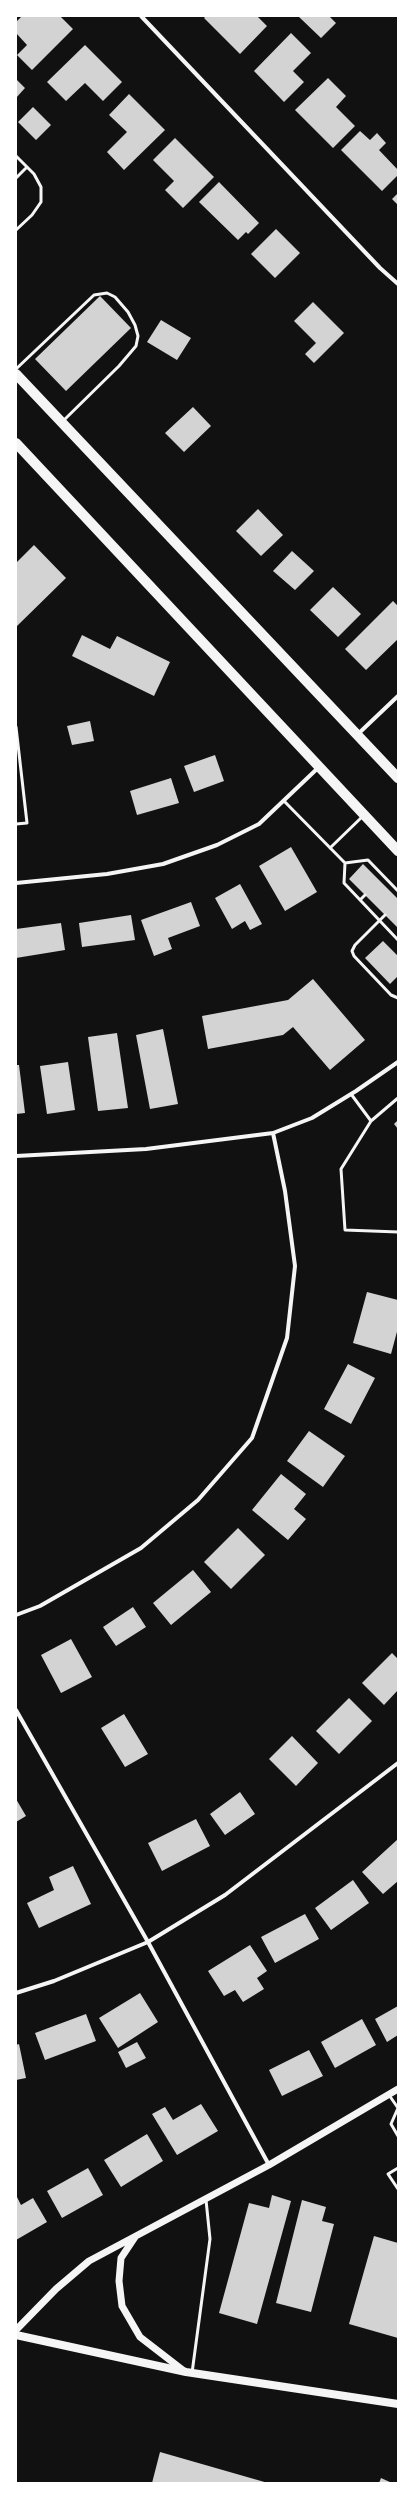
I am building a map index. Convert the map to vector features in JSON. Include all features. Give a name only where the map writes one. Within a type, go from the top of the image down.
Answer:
[{"type":"main road","points":[[16,374],[398,778]]},
{"type":"main road","points":[[16,443],[398,851]]},
{"type":"main road","points":[[16,2335],[189,2373],[398,2404]]},
{"type":"street","points":[[141,16],[380,268],[398,284]]},
{"type":"street","points":[[357,734],[398,696]]},
{"type":"street","points":[[16,883],[107,874],[163,864],[217,845],[259,824],[319,766]]},
{"type":"street","points":[[16,1156],[146,1149],[273,1133],[312,1118],[398,1062]]},
{"type":"street","points":[[16,1615],[40,1606],[141,1548],[198,1500],[252,1438],[287,1338],[295,1266],[285,1190],[273,1133]]},
{"type":"street","points":[[16,1710],[148,1942],[268,2165]]},
{"type":"street","points":[[16,1993],[54,1980],[148,1942],[225,1895],[398,1763]]},
{"type":"street","points":[[16,2330],[56,2289],[89,2260],[268,2165],[398,2089]]},
{"type":"street","points":[[135,2236],[121,2258],[119,2281],[122,2306],[140,2337],[189,2373]]},
{"type":"lane","points":[[16,156],[27,167],[41,187],[41,202],[32,215],[16,230]]},
{"type":"lane","points":[[16,178],[27,167]]},
{"type":"lane","points":[[16,369],[94,295],[108,293],[115,297],[128,312],[138,336],[136,346],[119,366],[62,423]]},
{"type":"lane","points":[[16,727],[27,823],[16,824]]},
{"type":"lane","points":[[284,801],[345,863],[344,883],[398,940]]},
{"type":"lane","points":[[330,848],[364,814]]},
{"type":"lane","points":[[345,863],[368,860],[398,891]]},
{"type":"lane","points":[[380,880],[383,876]]},
{"type":"lane","points":[[360,900],[365,895]]},
{"type":"lane","points":[[385,915],[354,945],[352,951],[354,956],[391,995],[398,998]]},
{"type":"lane","points":[[351,1094],[371,1121]]},
{"type":"lane","points":[[398,1098],[371,1121],[341,1169],[345,1230],[398,1232]]},
{"type":"lane","points":[[389,2095],[398,2108],[391,2124],[398,2136]]},
{"type":"lane","points":[[398,2168],[388,2174],[398,2189]]},
{"type":"lane","points":[[189,2373],[210,2239],[206,2198]]},
{"type":"building","points":[[22,16],[60,16],[73,29],[32,70],[17,55],[27,45],[16,33],[16,22]]},
{"type":"building","points":[[206,16],[257,16],[267,26],[240,54],[204,18]]},
{"type":"building","points":[[298,16],[329,16],[336,23],[321,38]]},
{"type":"building","points":[[291,33],[311,53],[293,71],[304,82],[284,102],[254,71]]},
{"type":"building","points":[[85,45],[122,82],[103,101],[85,83],[66,101],[47,82]]},
{"type":"building","points":[[328,78],[346,96],[336,107],[355,126],[333,148],[295,110]]},
{"type":"building","points":[[16,79],[25,88],[16,98]]},
{"type":"building","points":[[129,94],[165,130],[124,170],[107,152],[127,132],[109,115]]},
{"type":"building","points":[[33,107],[51,125],[36,140],[18,122]]},
{"type":"building","points":[[360,131],[370,140],[377,133],[386,143],[379,150],[398,170],[398,175],[382,191],[341,150]]},
{"type":"building","points":[[175,138],[214,177],[183,208],[165,190],[174,181],[153,160]]},
{"type":"building","points":[[219,182],[259,223],[248,234],[246,232],[238,240],[199,202]]},
{"type":"building","points":[[398,193],[398,205],[392,199]]},
{"type":"building","points":[[276,229],[300,253],[275,278],[251,254]]},
{"type":"building","points":[[100,296],[131,328],[66,391],[35,359]]},
{"type":"building","points":[[313,302],[344,333],[314,363],[305,354],[316,343],[294,321]]},
{"type":"building","points":[[161,320],[191,338],[177,360],[147,342]]},
{"type":"building","points":[[193,407],[211,426],[184,452],[165,433]]},
{"type":"building","points":[[258,509],[283,535],[261,556],[236,531]]},
{"type":"building","points":[[34,545],[66,578],[16,627],[16,563]]},
{"type":"building","points":[[292,551],[314,571],[295,590],[273,571]]},
{"type":"building","points":[[333,587],[361,614],[338,637],[310,610]]},
{"type":"building","points":[[393,601],[398,606],[398,639],[366,670],[345,649]]},
{"type":"building","points":[[82,635],[110,649],[117,636],[170,662],[154,696],[72,656]]},
{"type":"building","points":[[90,721],[94,741],[72,745],[67,726]]},
{"type":"building","points":[[215,755],[224,781],[194,792],[184,766]]},
{"type":"building","points":[[171,778],[179,803],[137,815],[130,791]]},
{"type":"building","points":[[291,847],[317,892],[285,911],[259,866]]},
{"type":"building","points":[[363,864],[398,899],[398,928],[349,879]]},
{"type":"building","points":[[240,884],[262,924],[250,930],[245,921],[232,929],[215,898]]},
{"type":"building","points":[[191,902],[200,926],[168,938],[172,949],[154,956],[141,920]]},
{"type":"building","points":[[131,915],[135,940],[82,947],[79,923]]},
{"type":"building","points":[[61,923],[65,950],[16,958],[16,929]]},
{"type":"building","points":[[383,941],[398,956],[398,976],[390,984],[365,958]]},
{"type":"building","points":[[313,979],[365,1040],[330,1070],[293,1027],[283,1035],[208,1049],[202,1016],[288,1000]]},
{"type":"building","points":[[163,1029],[178,1104],[150,1109],[136,1035]]},
{"type":"building","points":[[117,1033],[128,1108],[98,1111],[88,1037]]},
{"type":"building","points":[[68,1062],[75,1110],[47,1114],[40,1066]]},
{"type":"building","points":[[16,1065],[19,1065],[25,1113],[16,1114]]},
{"type":"building","points":[[398,1120],[398,1129],[394,1124]]},
{"type":"building","points":[[367,1292],[398,1300],[398,1328],[391,1354],[353,1343]]},
{"type":"building","points":[[348,1364],[375,1378],[351,1424],[324,1409]]},
{"type":"building","points":[[309,1431],[345,1456],[323,1487],[287,1461]]},
{"type":"building","points":[[281,1474],[306,1494],[294,1509],[306,1519],[288,1540],[252,1510]]},
{"type":"building","points":[[238,1528],[265,1555],[231,1589],[204,1562]]},
{"type":"building","points":[[193,1570],[211,1592],[171,1625],[153,1603]]},
{"type":"building","points":[[133,1607],[146,1627],[116,1646],[103,1627]]},
{"type":"building","points":[[71,1639],[92,1677],[61,1693],[41,1655]]},
{"type":"building","points":[[392,1653],[398,1659],[398,1690],[384,1705],[362,1683]]},
{"type":"building","points":[[349,1698],[372,1721],[339,1754],[316,1731]]},
{"type":"building","points":[[124,1714],[148,1754],[125,1767],[101,1728]]},
{"type":"building","points":[[292,1736],[318,1763],[296,1786],[269,1759]]},
{"type":"building","points":[[240,1792],[255,1814],[225,1835],[210,1814]]},
{"type":"building","points":[[16,1799],[26,1816],[16,1822]]},
{"type":"building","points":[[196,1819],[210,1846],[162,1871],[148,1843]]},
{"type":"building","points":[[398,1839],[398,1881],[383,1894],[362,1872]]},
{"type":"building","points":[[73,1866],[91,1904],[39,1928],[27,1903],[54,1890],[49,1877]]},
{"type":"building","points":[[353,1880],[369,1903],[331,1930],[315,1908]]},
{"type":"building","points":[[305,1914],[319,1939],[275,1963],[261,1937]]},
{"type":"building","points":[[250,1945],[267,1971],[257,1978],[264,1989],[243,2002],[235,1990],[224,1996],[208,1971]]},
{"type":"building","points":[[140,1993],[158,2022],[118,2048],[99,2018]]},
{"type":"building","points":[[398,2006],[398,2035],[387,2042],[375,2019]]},
{"type":"building","points":[[86,2014],[96,2041],[45,2060],[35,2033]]},
{"type":"building","points":[[362,2019],[376,2045],[335,2068],[321,2042]]},
{"type":"building","points":[[137,2042],[146,2058],[126,2068],[118,2052]]},
{"type":"building","points":[[19,2044],[26,2078],[16,2080],[16,2045]]},
{"type":"building","points":[[309,2050],[323,2076],[282,2096],[269,2070]]},
{"type":"building","points":[[201,2104],[218,2131],[177,2155],[152,2114],[165,2107],[173,2120]]},
{"type":"building","points":[[147,2134],[163,2161],[121,2187],[104,2160]]},
{"type":"building","points":[[88,2168],[103,2195],[62,2218],[47,2191]]},
{"type":"building","points":[[16,2195],[21,2205],[33,2198],[47,2222],[16,2240]]},
{"type":"building","points":[[272,2195],[291,2201],[257,2324],[219,2313],[249,2203],[269,2208]]},
{"type":"building","points":[[302,2200],[326,2207],[322,2221],[334,2224],[311,2312],[276,2303]]},
{"type":"building","points":[[374,2236],[398,2243],[398,2338],[349,2324]]},
{"type":"building","points":[[160,2452],[268,2483],[152,2483]]},
{"type":"building","points":[[381,2478],[392,2483],[379,2483]]}]
